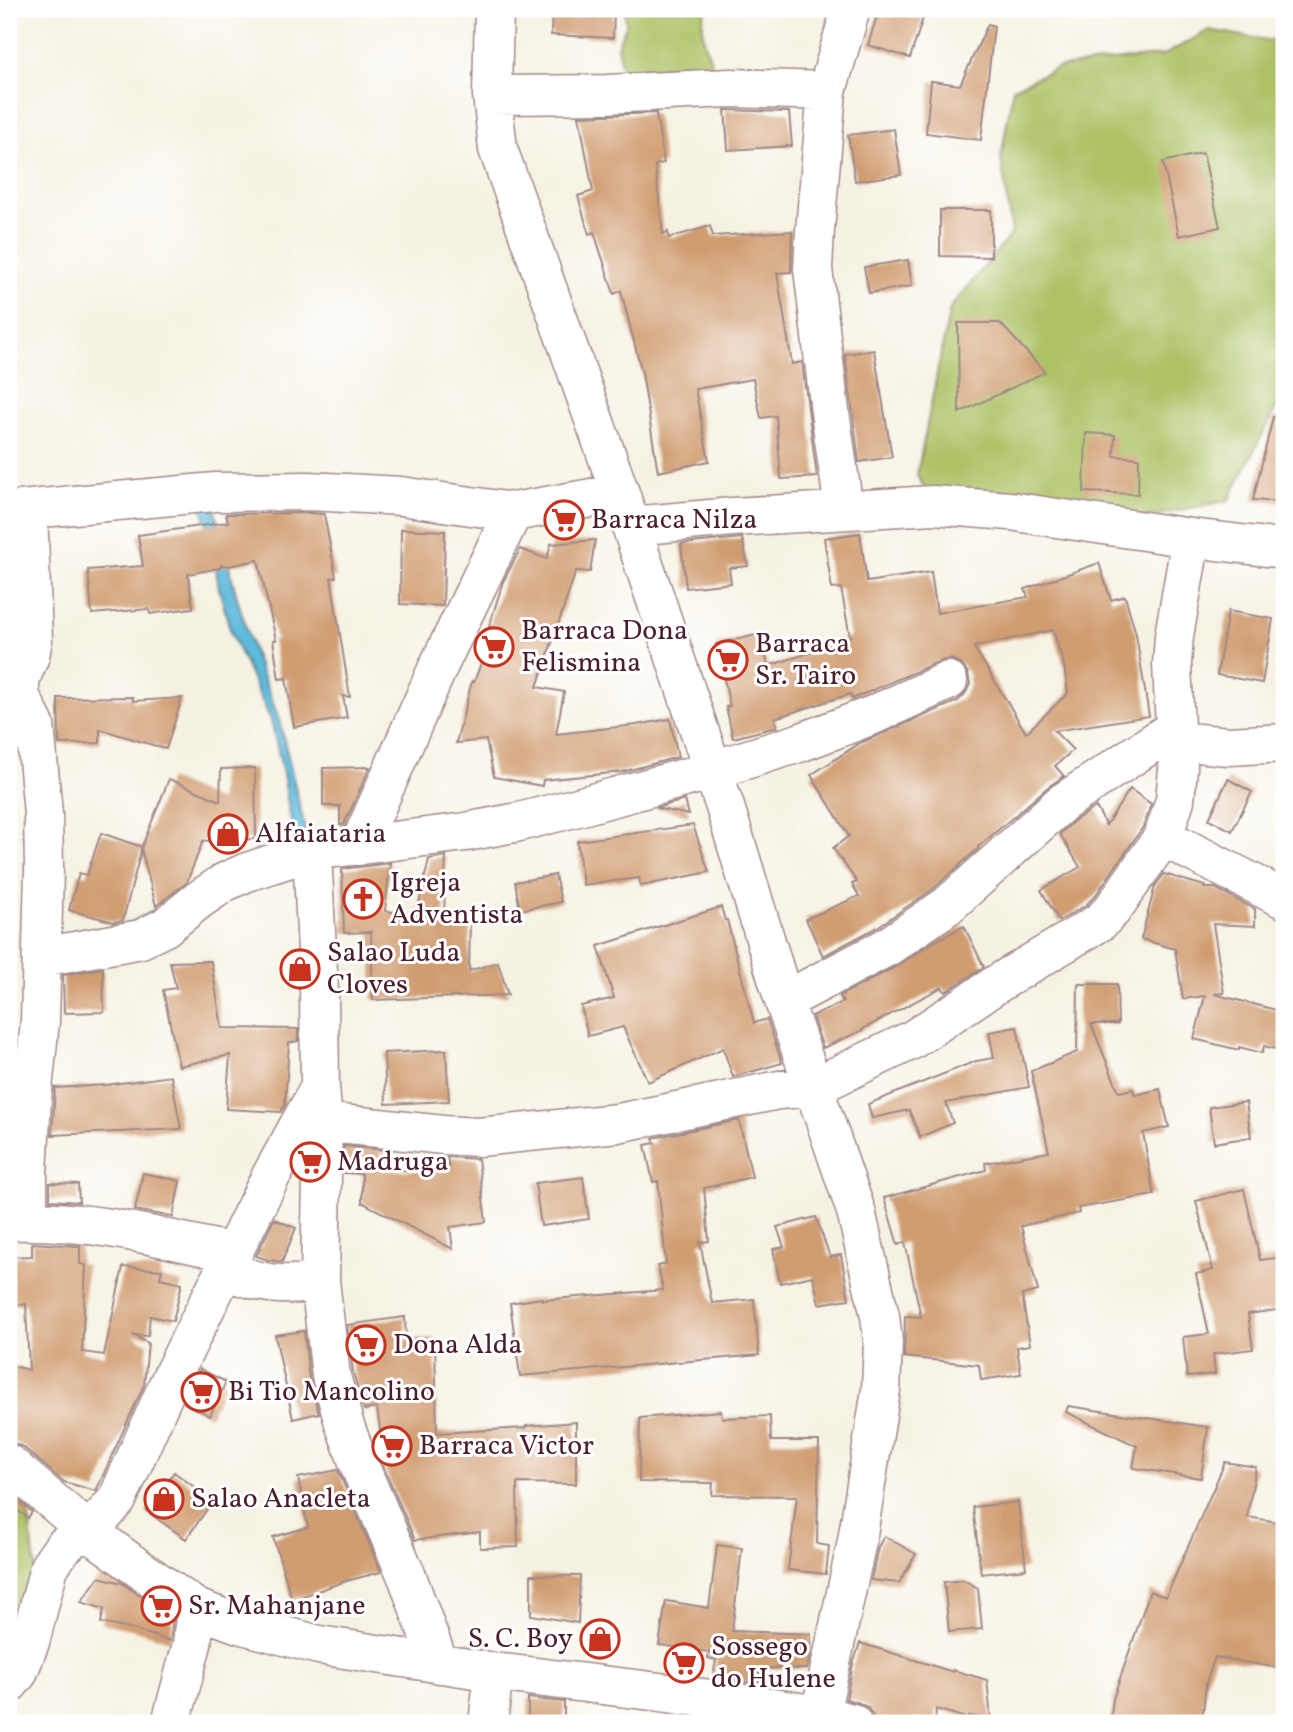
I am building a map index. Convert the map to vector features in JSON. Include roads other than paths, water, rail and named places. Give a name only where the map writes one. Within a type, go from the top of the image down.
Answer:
[{"type":"street","points":[[9,1464],[89,1532],[196,1608],[239,1624],[309,1642],[439,1664],[668,1693],[836,1719],[858,1541],[881,1390],[883,1342],[880,1315],[856,1211],[784,1001],[713,770],[498,149],[492,95],[494,9]]},
{"type":"street","points":[[844,509],[813,268],[827,92],[851,9]]},
{"type":"street","points":[[492,95],[606,94],[730,88],[827,92]]},
{"type":"street","points":[[320,1281],[296,1286],[248,1279],[230,1261],[153,1235],[63,1222],[18,1221],[27,1172],[32,1100],[24,1020],[42,957],[44,869],[42,802],[35,725],[20,695],[20,680],[30,656],[33,639],[19,511],[215,492],[309,491],[401,496],[513,512],[844,509],[933,505],[1010,511],[1284,549]]},
{"type":"street","points":[[359,846],[439,665],[513,512]]},
{"type":"street","points":[[322,1104],[443,1135],[479,1137],[618,1123],[779,1090],[814,1087],[912,1040],[1000,982],[1100,922],[1112,910],[1163,837],[1175,800],[1178,769],[1172,664],[1174,636],[1191,538]]},
{"type":"street","points":[[42,957],[141,939],[165,927],[225,882],[247,872],[312,852],[466,832],[519,822],[713,770],[799,743],[873,715],[948,681]]},
{"type":"street","points":[[784,1001],[887,947],[947,906],[1062,803],[1177,734],[1228,746],[1284,743]]},
{"type":"street","points":[[1163,837],[1284,899]]},
{"type":"street","points":[[312,852],[322,1104],[320,1281],[331,1376],[360,1467],[408,1579],[439,1664]]},
{"type":"street","points":[[9,1685],[18,1673],[30,1642],[49,1567],[63,1547],[75,1537],[89,1532],[117,1500],[171,1378],[271,1177],[322,1104]]},
{"type":"street","points":[[171,1723],[192,1644],[196,1608]]},
{"type":"street","points":[[488,1723],[494,1672]]},
{"type":"water","points":[[212,499],[237,598],[255,657],[279,719],[308,841],[144,931],[126,925],[292,841],[283,773],[271,720],[231,633],[219,588],[210,532],[200,502]]},
{"type":"place","name":"Barraca Nilza","points":[[564,520]]},
{"type":"place","name":"Barraca Dona Felismina","points":[[494,647]]},
{"type":"place","name":"Barraca Sr. Tairo","points":[[728,660]]},
{"type":"place","name":"Alfaiataria","points":[[228,834]]},
{"type":"place","name":"Igreja Adventista","points":[[363,899]]},
{"type":"place","name":"Salao Luda Cloves","points":[[300,969]]},
{"type":"place","name":"Madruga","points":[[310,1162]]},
{"type":"place","name":"Dona Alda","points":[[366,1345]]},
{"type":"place","name":"Bi Tio Mancolino","points":[[201,1392]]},
{"type":"place","name":"Barraca Victor","points":[[392,1446]]},
{"type":"place","name":"Salao Anacleta","points":[[164,1499]]},
{"type":"place","name":"Sr. Mahanjane","points":[[161,1606]]},
{"type":"place","name":"S. C. Boy","points":[[600,1639]]},
{"type":"place","name":"Sossego do Hulene","points":[[684,1663]]}]
